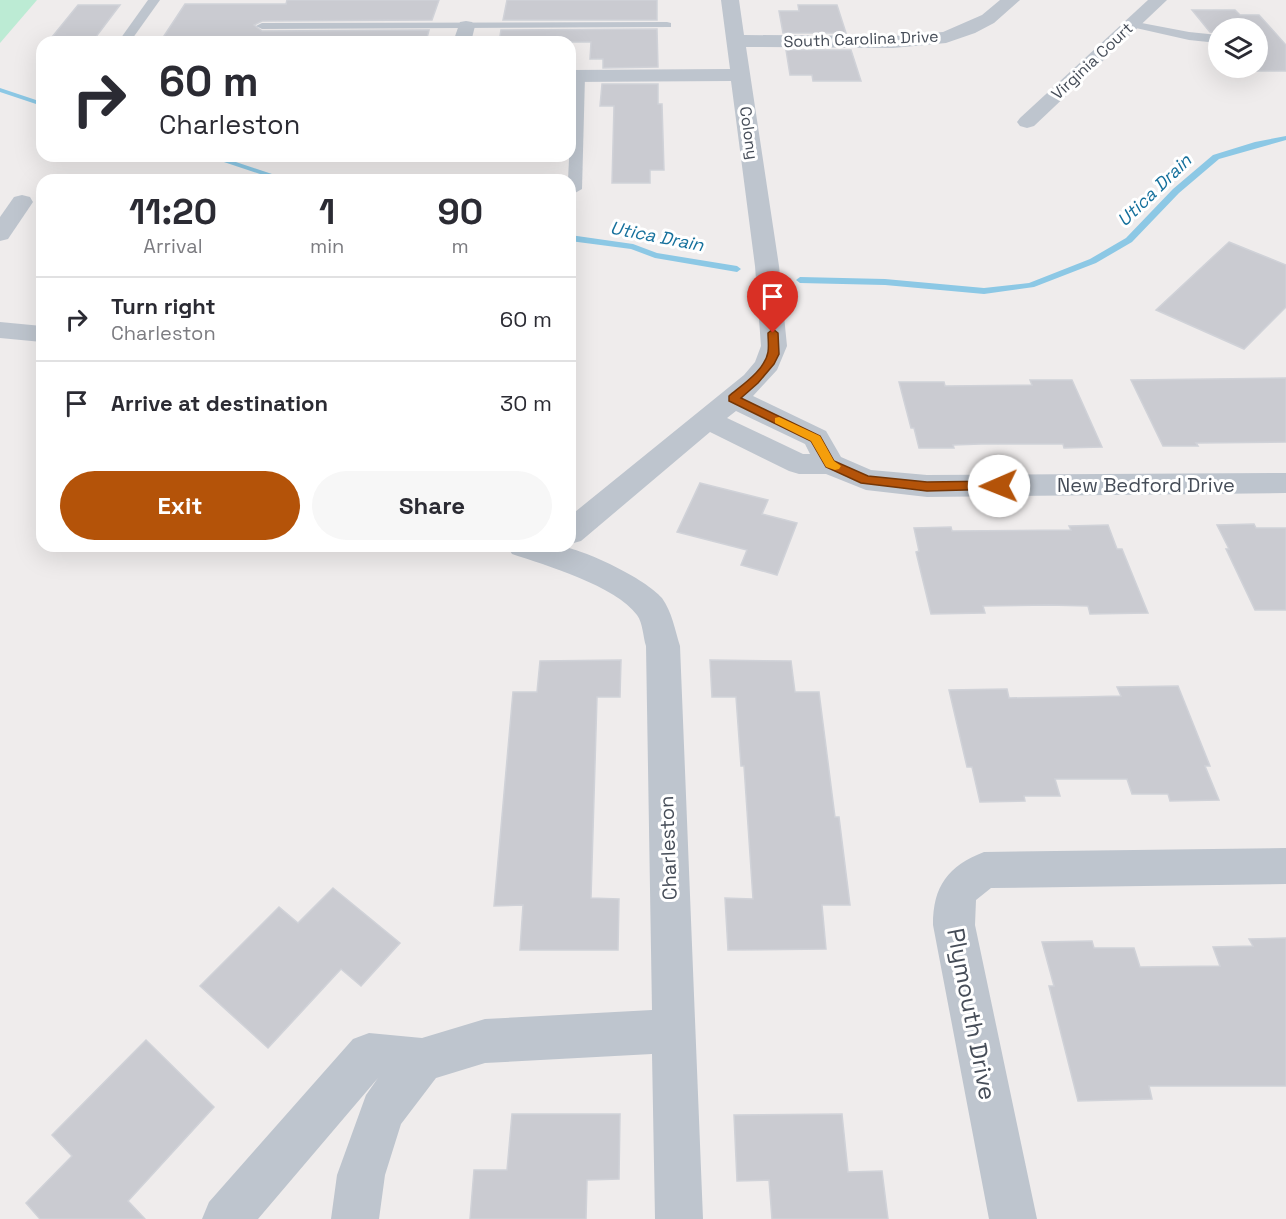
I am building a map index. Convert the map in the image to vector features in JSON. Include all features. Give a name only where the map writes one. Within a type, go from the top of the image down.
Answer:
[{"type":"street","name":"Colony","points":[[730,0],[767,266]]},
{"type":"street","name":"South Carolina Drive","points":[[736,42],[893,42],[946,37],[988,19],[1011,0]]},
{"type":"street","name":"Virginia Court","points":[[1027,122],[1158,0]]},
{"type":"street","points":[[576,76],[741,75]]},
{"type":"street","points":[[0,234],[22,202]]},
{"type":"street","name":"Charleston","points":[[576,524],[754,381],[773,354],[767,266]]},
{"type":"street","points":[[0,330],[36,333]]},
{"type":"street","points":[[733,398],[816,438],[830,464]]},
{"type":"street","name":"New Bedford Drive","points":[[708,420],[798,464],[830,464],[866,480],[927,486],[1286,483]]},
{"type":"street","name":"Charleston","points":[[562,552],[625,585],[651,608],[663,646],[679,1219]]},
{"type":"street","name":"Plymouth Drive","points":[[1013,1219],[954,925],[953,905],[959,888],[984,870],[1286,866]]},
{"type":"street","points":[[226,1219],[369,1055],[422,1060],[485,1041],[673,1031]]},
{"type":"street","points":[[355,1219],[361,1175],[382,1111],[422,1060]]},
{"type":"lane","points":[[128,36],[154,0]]},
{"type":"lane","points":[[1131,24],[1208,38]]},
{"type":"lane","points":[[262,26],[464,34],[667,26]]},
{"type":"green space","points":[[0,0],[37,0],[0,43]]},
{"type":"building","points":[[287,0],[439,0],[432,20],[262,21],[254,25],[262,31],[429,30],[428,36],[164,36],[185,4],[286,4]]},
{"type":"building","points":[[507,0],[657,0],[657,20],[503,20]]},
{"type":"building","points":[[78,5],[120,5],[97,36],[53,36]]},
{"type":"building","points":[[798,5],[837,5],[846,33],[783,33],[779,11],[799,11]]},
{"type":"building","points":[[1192,10],[1235,10],[1240,15],[1259,15],[1262,18],[1208,18],[1208,30]]},
{"type":"building","points":[[1268,25],[1286,45],[1286,71],[1268,71]]},
{"type":"building","points":[[657,29],[658,67],[603,68],[603,59],[590,59],[591,42],[576,42],[576,36],[500,36],[501,30]]},
{"type":"building","points":[[786,50],[851,50],[861,81],[813,81],[812,75],[790,75]]},
{"type":"building","points":[[602,84],[658,84],[658,104],[662,104],[664,170],[650,170],[650,183],[612,183],[614,106],[600,106]]},
{"type":"building","points":[[1229,242],[1286,265],[1286,307],[1244,349],[1156,310]]},
{"type":"building","points":[[1286,378],[1286,442],[1196,443],[1198,446],[1163,446],[1131,380]]},
{"type":"building","points":[[1030,380],[1072,380],[1102,447],[1064,448],[1063,444],[981,444],[953,445],[954,448],[919,448],[914,428],[911,428],[899,382],[944,382],[945,386],[1032,385]]},
{"type":"building","points":[[700,483],[768,500],[762,514],[797,523],[777,575],[741,565],[747,550],[677,532]]},
{"type":"building","points":[[1254,524],[1256,528],[1286,528],[1286,610],[1255,610],[1217,525]]},
{"type":"building","points":[[1108,525],[1117,549],[1122,549],[1148,613],[1090,614],[1088,606],[1049,605],[983,606],[985,613],[931,614],[916,552],[919,551],[914,528],[951,527],[952,531],[1071,530],[1069,526]]},
{"type":"building","points":[[621,660],[620,697],[597,697],[591,898],[619,899],[618,950],[520,950],[523,905],[494,906],[513,692],[537,692],[540,661]]},
{"type":"building","points":[[710,660],[791,661],[795,692],[819,692],[835,817],[839,817],[850,905],[822,905],[826,949],[728,950],[725,898],[753,899],[744,766],[741,766],[736,697],[712,697]]},
{"type":"building","points":[[1178,686],[1210,766],[1205,766],[1219,800],[1170,801],[1168,794],[1132,794],[1127,779],[1055,779],[1060,796],[1024,796],[1025,801],[980,802],[972,767],[967,767],[949,690],[1007,689],[1009,698],[1080,697],[1121,696],[1117,687]]},
{"type":"building","points":[[333,888],[400,943],[361,986],[341,969],[268,1048],[200,986],[279,907],[298,923]]},
{"type":"building","points":[[1286,938],[1286,1086],[1149,1086],[1152,1099],[1078,1101],[1049,986],[1054,986],[1042,942],[1092,941],[1094,948],[1134,948],[1140,967],[1220,966],[1213,947],[1253,946],[1249,939]]},
{"type":"building","points":[[146,1040],[214,1107],[128,1201],[145,1219],[40,1219],[26,1203],[72,1156],[52,1135]]},
{"type":"building","points":[[512,1114],[620,1114],[619,1179],[587,1180],[586,1219],[470,1219],[474,1170],[507,1170]]},
{"type":"building","points":[[842,1114],[848,1172],[882,1171],[888,1219],[772,1219],[769,1180],[737,1181],[734,1115]]},
{"type":"waterway","name":"Utica Drain","points":[[0,90],[36,102]]},
{"type":"waterway","name":"Utica Drain","points":[[800,280],[885,282],[984,291],[1031,285],[1093,261],[1129,240],[1176,191],[1216,157],[1286,138]]},
{"type":"waterway","name":"Utica Drain","points":[[229,162],[267,174]]},
{"type":"waterway","name":"Utica Drain","points":[[576,239],[633,247],[655,255],[737,269]]},
{"type":"slow traffic","points":[[779,421],[816,438],[830,464],[835,466]]},
{"type":"route","points":[[773,333],[773,354],[768,364],[754,381],[733,398],[816,438],[830,464],[866,480],[927,486],[999,486]]}]
